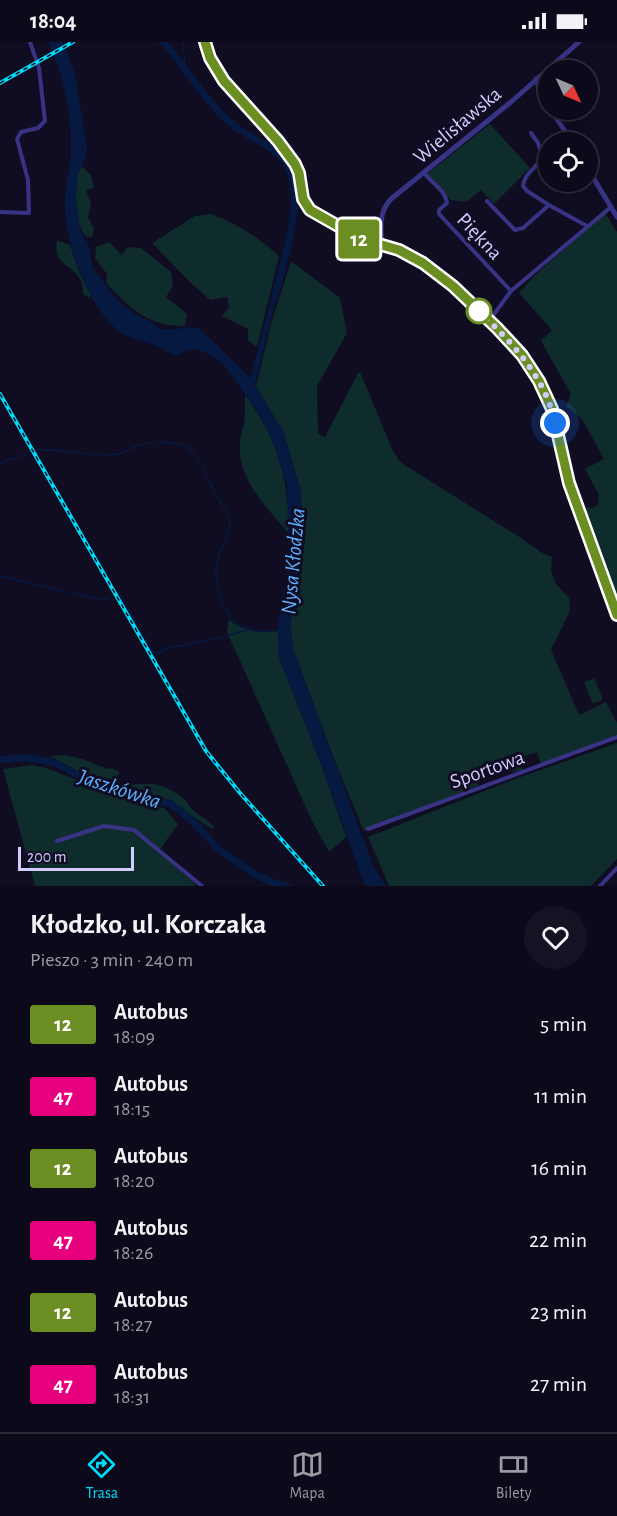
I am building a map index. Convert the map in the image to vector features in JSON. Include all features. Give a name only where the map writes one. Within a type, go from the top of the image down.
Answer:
[{"type":"street","points":[[0,212],[29,213],[28,180],[17,139],[21,132],[38,128],[45,121],[39,68],[30,42]]},
{"type":"street","points":[[205,42],[210,58],[224,81],[278,141],[295,164],[299,173],[303,199],[310,210],[361,239],[399,250],[423,263],[453,286],[522,355],[539,381],[552,409],[569,483],[617,615]]},
{"type":"street","name":"Wielisławska","points":[[382,245],[381,218],[386,204],[579,42]]},
{"type":"street","points":[[536,79],[538,86]]},
{"type":"street","points":[[528,86],[538,91]]},
{"type":"street","points":[[531,133],[538,143],[542,156],[525,177],[523,186],[549,206],[587,226]]},
{"type":"street","name":"Piękna","points":[[424,173],[445,195],[447,201],[439,210],[439,214],[512,291]]},
{"type":"street","points":[[598,186],[617,218]]},
{"type":"street","points":[[487,201],[511,228],[520,230],[549,206]]},
{"type":"street","points":[[489,321],[512,291],[611,207]]},
{"type":"street","name":"Sportowa","points":[[368,829],[617,737]]},
{"type":"street","points":[[57,841],[104,826],[134,830],[202,886]]},
{"type":"street","points":[[600,886],[617,868]]},
{"type":"green space","points":[[490,124],[530,168],[494,204],[481,190],[466,202],[451,200],[427,174]]},
{"type":"green space","points":[[81,166],[91,175],[94,187],[86,191],[91,203],[88,218],[94,228],[92,237],[86,237],[77,212],[75,192]]},
{"type":"green space","points":[[605,213],[617,232],[617,607],[578,506],[592,508],[598,505],[599,495],[585,469],[604,459],[582,419],[566,406],[571,394],[541,341],[552,330],[519,293],[534,276]]},
{"type":"green space","points":[[211,214],[247,232],[279,256],[257,347],[248,340],[248,329],[222,316],[229,307],[227,297],[210,300],[152,243],[195,216]]},
{"type":"green space","points":[[57,240],[70,245],[79,272],[91,295],[89,298],[83,294],[82,282],[77,274],[60,260],[56,248]]},
{"type":"green space","points":[[109,242],[122,255],[127,247],[141,248],[171,272],[173,286],[166,297],[187,314],[185,326],[160,323],[150,319],[132,308],[106,283],[107,274],[95,258],[96,247]]},
{"type":"green space","points":[[291,261],[340,298],[347,333],[317,386],[318,434],[325,437],[360,372],[393,451],[400,462],[542,553],[552,557],[551,571],[556,584],[569,598],[570,611],[551,650],[579,715],[606,702],[617,723],[617,735],[541,764],[537,752],[519,758],[523,770],[512,772],[508,764],[476,776],[479,785],[364,831],[339,772],[293,649],[290,625],[299,587],[305,536],[300,487],[283,431],[256,387],[271,324]]},
{"type":"green space","points":[[245,395],[266,427],[279,461],[287,496],[289,534],[255,492],[243,468],[240,437],[244,423]]},
{"type":"green space","points":[[229,619],[252,631],[278,631],[279,658],[322,767],[346,837],[329,852],[312,821],[227,632]]},
{"type":"green space","points":[[594,678],[603,699],[593,704],[584,682]]},
{"type":"green space","points":[[617,743],[617,859],[591,886],[389,886],[368,837],[515,779]]},
{"type":"green space","points":[[63,755],[83,759],[107,769],[112,768],[119,772],[116,783],[153,784],[171,790],[214,827],[212,829],[168,800],[123,791],[96,781],[50,756]]},
{"type":"green space","points":[[32,765],[46,768],[134,802],[164,808],[178,824],[158,852],[196,884],[194,886],[35,886],[3,769]]},
{"type":"water","name":"Nysa Kłodzka","points":[[49,42],[63,42],[75,74],[87,147],[86,158],[78,174],[76,198],[80,229],[89,246],[92,267],[117,300],[133,313],[154,323],[159,328],[166,330],[195,327],[200,329],[250,378],[275,285],[278,290],[255,385],[283,431],[300,487],[305,536],[299,587],[290,625],[293,649],[373,866],[386,886],[365,886],[364,884],[322,767],[279,658],[278,623],[289,561],[287,487],[275,447],[258,412],[221,362],[197,350],[179,355],[173,354],[124,334],[104,316],[95,302],[80,271],[66,222],[65,199],[71,151],[71,130],[62,79]]},
{"type":"waterway","points":[[163,42],[221,114],[237,128],[275,152],[289,170],[294,187],[292,224],[275,295]]},
{"type":"waterway","points":[[183,42],[185,69]]},
{"type":"waterway","points":[[156,442],[178,444],[191,451],[202,464],[229,515],[229,528],[218,558],[216,572],[221,599],[230,617],[243,627],[258,631],[279,631]]},
{"type":"waterway","points":[[36,450],[108,455],[122,453],[141,444],[150,443]]},
{"type":"waterway","points":[[0,463],[27,454]]},
{"type":"waterway","points":[[0,576],[64,591]]},
{"type":"waterway","points":[[118,591],[152,652],[159,653],[170,647],[222,637]]},
{"type":"waterway","points":[[69,592],[103,600],[109,597]]},
{"type":"waterway","points":[[226,636],[248,630]]},
{"type":"waterway","name":"Jaszkówka","points":[[0,760],[38,759],[57,764],[92,783],[115,791],[141,799],[170,803],[192,820],[216,847],[254,874],[287,886]]},
{"type":"railway","points":[[0,83],[73,42]]},
{"type":"railway","points":[[0,394],[206,751],[240,793],[323,886]]},
{"type":"bus line","name":"12","points":[[205,42],[210,58],[224,81],[278,141],[295,164],[299,173],[303,199],[310,210],[361,239],[399,250],[423,263],[453,286],[522,355],[539,381],[552,409],[569,483],[617,615]]},
{"type":"route","points":[[479,311],[522,355],[539,381],[552,409],[555,423]]}]
